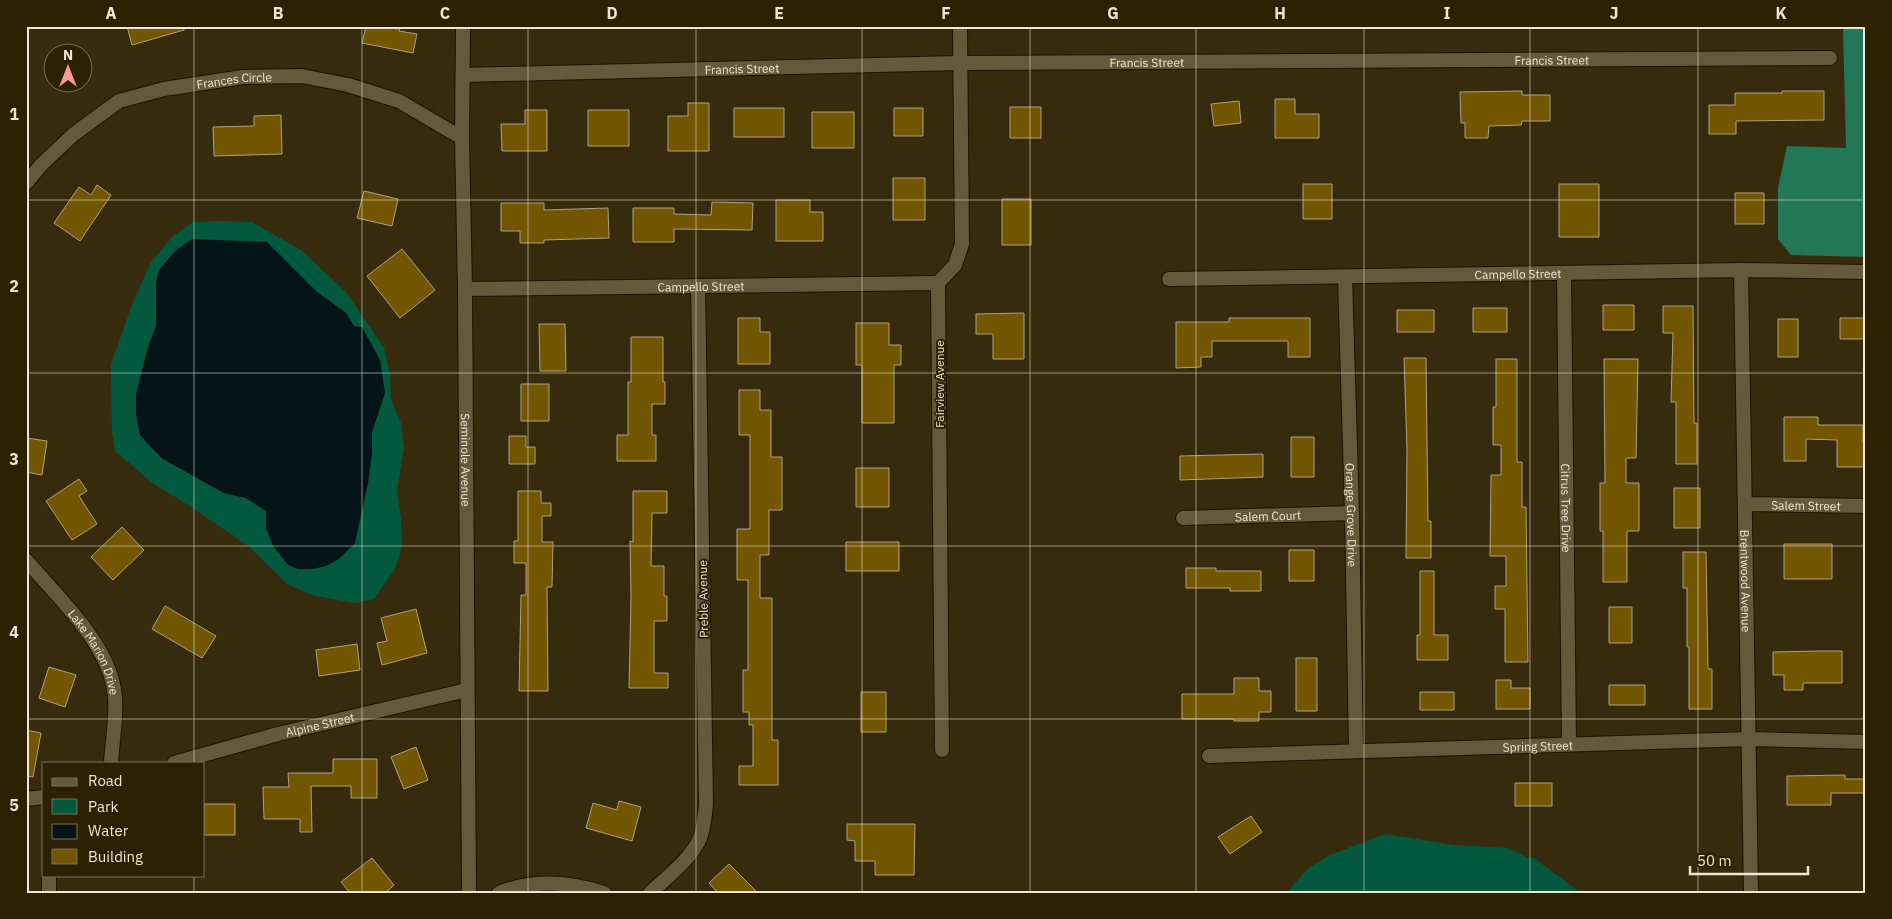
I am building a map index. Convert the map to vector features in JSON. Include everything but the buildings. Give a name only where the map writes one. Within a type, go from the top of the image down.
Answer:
[{"type":"street","name":"Seminole Avenue","points":[[463,26],[462,138],[470,893]]},
{"type":"street","points":[[938,283],[955,264],[962,244],[960,26]]},
{"type":"street","name":"Francis Street","points":[[463,75],[960,63],[1830,58]]},
{"type":"street","name":"Frances Circle","points":[[26,183],[42,164],[74,134],[119,101],[164,89],[243,77],[302,76],[348,85],[399,101],[462,138]]},
{"type":"street","name":"Campello Street","points":[[1169,279],[1742,270],[1866,272]]},
{"type":"street","name":"Brentwood Avenue","points":[[1742,270],[1752,893]]},
{"type":"street","name":"Citrus Tree Drive","points":[[1564,273],[1569,744]]},
{"type":"street","name":"Orange Grove Drive","points":[[1345,276],[1352,513],[1356,751]]},
{"type":"street","name":"Campello Street","points":[[465,289],[938,283]]},
{"type":"street","name":"Fairview Avenue","points":[[938,283],[942,750]]},
{"type":"street","name":"Preble Avenue","points":[[650,893],[688,856],[700,840],[706,804],[698,286]]},
{"type":"street","name":"Salem Street","points":[[1746,504],[1866,506]]},
{"type":"street","name":"Salem Court","points":[[1183,518],[1352,513]]},
{"type":"street","name":"Lake Marion Drive","points":[[26,560],[93,638],[107,664],[115,697],[110,762]]},
{"type":"street","name":"Alpine Street","points":[[178,762],[278,734],[467,690]]},
{"type":"street","name":"Spring Street","points":[[1208,756],[1750,739],[1866,742]]},
{"type":"street","points":[[26,799],[42,797]]},
{"type":"street","points":[[49,876],[49,893]]},
{"type":"street","points":[[499,893],[509,889],[540,883],[580,885],[604,893]]},
{"type":"green space","points":[[1849,26],[1866,26],[1866,257],[1791,255],[1778,239],[1778,188],[1787,146],[1846,148],[1843,30]]},
{"type":"green space","points":[[193,222],[252,222],[301,250],[346,292],[384,348],[390,375],[391,399],[401,423],[404,447],[397,490],[402,547],[395,569],[374,599],[355,603],[311,595],[286,583],[247,545],[155,485],[115,451],[112,432],[111,364],[132,305],[151,262],[173,236]],"holes":[[[267,242],[317,292],[346,313],[385,393],[372,432],[372,453],[368,483],[361,509],[266,528],[266,511],[246,498],[224,493],[163,459],[151,447],[140,435],[136,414],[136,394],[148,347],[156,326]]]},
{"type":"green space","points":[[1385,834],[1453,845],[1509,848],[1528,858],[1534,858],[1581,893],[1287,893],[1307,869],[1330,855]]},
{"type":"water","points":[[192,239],[267,242],[317,292],[346,313],[354,326],[362,327],[380,360],[385,393],[372,432],[372,453],[368,483],[355,543],[339,559],[326,566],[313,569],[298,569],[288,565],[273,546],[266,528],[266,511],[246,498],[224,493],[163,459],[140,435],[136,414],[136,394],[148,347],[156,326],[156,282],[159,270],[176,250]]}]
